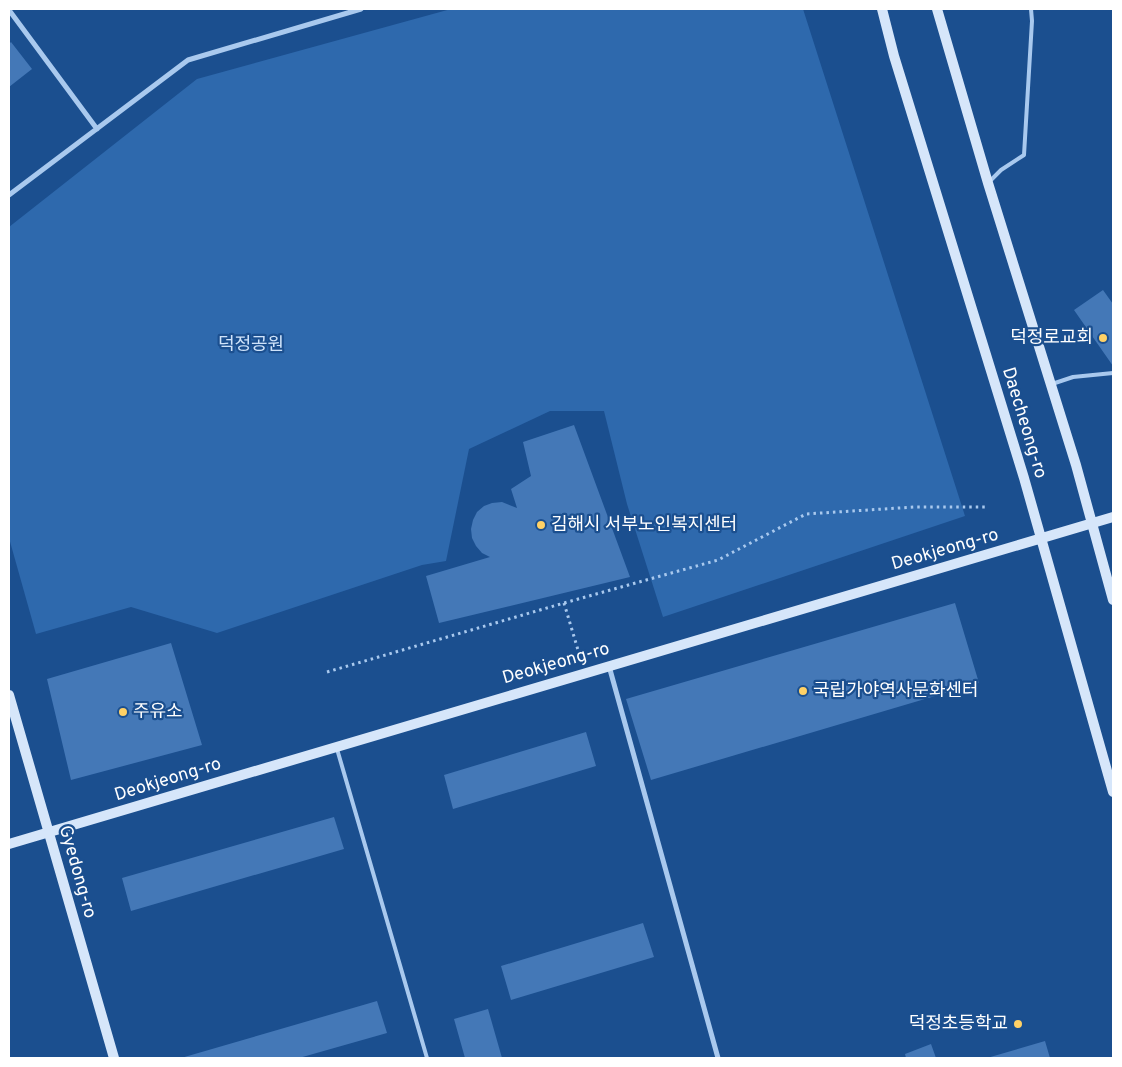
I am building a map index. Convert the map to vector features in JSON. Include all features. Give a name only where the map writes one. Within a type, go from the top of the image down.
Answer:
[{"type":"street","points":[[9,196],[188,60],[360,9]]},
{"type":"street","name":"Daecheong-ro","points":[[882,9],[894,56],[1024,478],[1113,792]]},
{"type":"street","name":"Daecheong-ro","points":[[937,9],[988,182],[1076,465],[1113,600]]},
{"type":"street","points":[[9,10],[97,129]]},
{"type":"street","name":"Deokjeong-ro","points":[[9,844],[1113,517]]},
{"type":"street","points":[[609,666],[718,1058]]},
{"type":"street","name":"Gyedong-ro","points":[[9,694],[114,1058]]},
{"type":"lane","points":[[988,182],[1001,170],[1024,156],[1032,21],[1031,9]]},
{"type":"lane","points":[[1050,385],[1073,377],[1113,373]]},
{"type":"lane","points":[[336,746],[427,1058]]},
{"type":"path","points":[[327,672],[564,602],[718,560],[806,514],[914,507],[985,507]]},
{"type":"path","points":[[564,602],[585,672]]},
{"type":"green space","name":"덕정공원","points":[[451,9],[803,9],[965,516],[663,617],[627,504],[604,411],[550,411],[469,449],[446,561],[422,565],[217,633],[131,607],[36,634],[9,538],[9,227],[197,79]]},
{"type":"building","points":[[11,42],[32,69],[9,87],[9,44]]},
{"type":"building","name":"덕정로교회","points":[[1103,290],[1113,304],[1113,366],[1074,310]]},
{"type":"building","name":"김해시 서부노인복지센터","points":[[574,425],[630,577],[439,623],[426,576],[490,557],[482,553],[472,538],[471,529],[477,512],[484,506],[502,502],[517,508],[511,489],[531,476],[523,442]]},
{"type":"building","name":"국립가야역사문화센터","points":[[955,603],[979,683],[651,780],[626,699]]},
{"type":"building","name":"주유소","points":[[171,643],[202,745],[71,780],[47,679]]},
{"type":"building","points":[[586,732],[596,766],[453,809],[444,775]]},
{"type":"building","points":[[334,817],[344,849],[131,911],[122,878]]},
{"type":"building","points":[[643,923],[654,957],[511,1000],[501,966]]},
{"type":"building","points":[[377,1001],[387,1033],[299,1058],[181,1058]]},
{"type":"building","points":[[488,1009],[502,1058],[465,1058],[454,1019]]},
{"type":"building","points":[[1045,1041],[1050,1058],[987,1058]]},
{"type":"building","points":[[931,1044],[936,1058],[906,1058],[905,1054]]},
{"type":"place","name":"덕정로교회","points":[[1103,338]]},
{"type":"place","name":"김해시 서부노인복지센터","points":[[541,525]]},
{"type":"place","name":"국립가야역사문화센터","points":[[803,691]]},
{"type":"place","name":"주유소","points":[[123,712]]},
{"type":"place","name":"덕정초등학교","points":[[1018,1024]]}]
